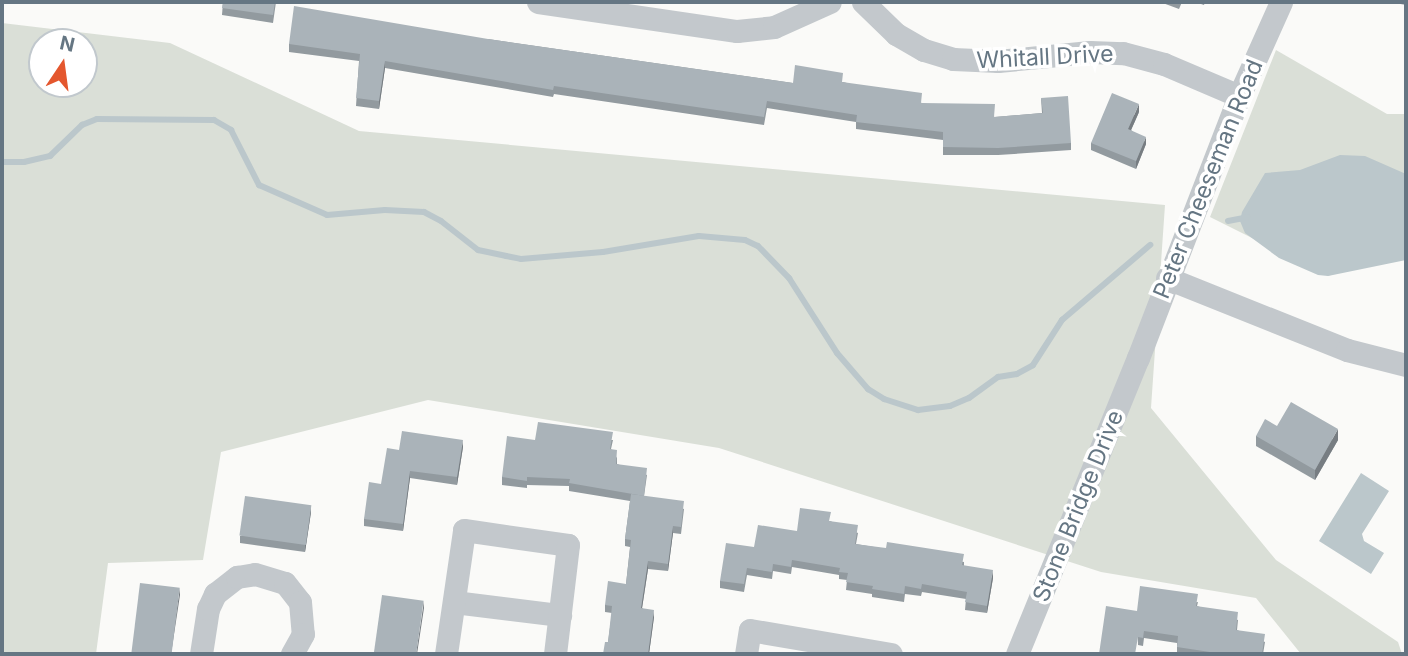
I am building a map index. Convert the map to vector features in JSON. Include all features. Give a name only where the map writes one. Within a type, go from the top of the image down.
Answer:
[{"type":"street","points":[[538,2],[737,31],[774,27],[830,2]]},
{"type":"street","name":"Whitall Drive","points":[[863,2],[896,34],[924,50],[953,59],[998,61],[1090,52],[1122,53],[1164,64],[1239,96]]},
{"type":"street","name":"Peter Cheeseman Road","points":[[1138,358],[1239,96],[1280,2]]},
{"type":"street","points":[[1167,278],[1323,341],[1373,358],[1406,365]]},
{"type":"street","name":"Stone Bridge Drive","points":[[1017,654],[1138,358]]},
{"type":"street","points":[[446,654],[464,530],[568,545],[555,654]]},
{"type":"street","points":[[201,654],[208,608],[215,594],[237,577],[256,574],[285,583],[300,602],[303,634],[292,654]]},
{"type":"street","points":[[454,602],[560,615]]},
{"type":"street","points":[[746,654],[750,631],[830,649],[891,654]]},
{"type":"shaded area","points":[[2,23],[44,28],[28,28],[28,98],[98,98],[98,34],[170,43],[359,131],[1165,205],[1151,408],[1276,560],[1398,642],[1402,654],[1301,654],[1256,598],[1101,572],[719,448],[428,400],[221,452],[203,560],[108,563],[96,654],[2,654]]},
{"type":"shaded area","points":[[1276,50],[1387,114],[1406,114],[1406,249],[1328,276],[1210,217]]},
{"type":"shaded area","points":[[1340,155],[1365,156],[1406,174],[1406,260],[1328,276],[1318,275],[1279,258],[1245,233],[1240,221],[1242,212],[1265,173],[1300,170]]},
{"type":"shaded area","points":[[1361,473],[1389,491],[1362,534],[1364,541],[1384,553],[1371,574],[1319,541]]},
{"type":"building","points":[[223,2],[275,2],[273,15],[222,8]]},
{"type":"building","points":[[294,6],[488,39],[793,83],[795,65],[843,73],[842,82],[922,93],[921,103],[995,104],[994,117],[1043,113],[1041,98],[1068,96],[1071,143],[998,148],[943,147],[943,132],[856,122],[857,115],[767,101],[764,117],[554,86],[553,90],[385,61],[379,101],[356,98],[360,54],[289,44]]},
{"type":"building","points":[[1112,93],[1139,104],[1128,129],[1146,137],[1136,161],[1091,143]]},
{"type":"building","points":[[1291,402],[1338,429],[1315,470],[1256,436],[1265,419],[1277,426]]},
{"type":"building","points":[[538,422],[613,432],[610,449],[617,450],[616,464],[647,468],[644,496],[569,483],[570,479],[527,477],[527,481],[502,477],[507,436],[535,440]]},
{"type":"building","points":[[402,431],[463,440],[457,477],[410,471],[403,524],[364,519],[369,482],[381,484],[387,448],[399,450]]},
{"type":"building","points":[[631,494],[684,501],[681,527],[673,526],[668,564],[648,561],[641,608],[654,610],[648,654],[603,654],[605,642],[608,642],[612,606],[605,605],[608,581],[626,584],[631,540],[625,539]]},
{"type":"building","points":[[245,496],[311,505],[306,545],[239,536]]},
{"type":"building","points":[[800,508],[831,512],[829,521],[858,525],[855,544],[886,548],[887,542],[964,554],[962,565],[993,570],[987,606],[965,602],[967,592],[922,584],[921,589],[905,586],[904,594],[872,589],[873,586],[846,582],[848,573],[839,572],[840,568],[792,560],[791,567],[773,564],[772,572],[747,568],[744,584],[720,581],[726,543],[754,547],[758,525],[797,531]]},
{"type":"building","points":[[140,583],[180,588],[172,654],[131,654]]},
{"type":"building","points":[[1140,586],[1198,594],[1196,606],[1238,612],[1236,630],[1265,634],[1262,654],[1223,654],[1177,647],[1178,636],[1144,631],[1143,638],[1138,637],[1135,654],[1099,654],[1106,606],[1137,611]]},
{"type":"building","points":[[382,595],[424,601],[416,654],[374,654]]},
{"type":"waterway","points":[[2,162],[24,162],[50,156],[82,125],[97,119],[214,120],[231,130],[259,185],[327,215],[385,210],[424,212],[441,221],[478,250],[521,259],[603,252],[699,236],[745,240],[758,246],[789,278],[837,353],[868,389],[884,399],[918,410],[950,406],[969,398],[998,377],[1017,374],[1033,365],[1062,320],[1150,245]]},
{"type":"waterway","points":[[1228,221],[1248,217]]}]
